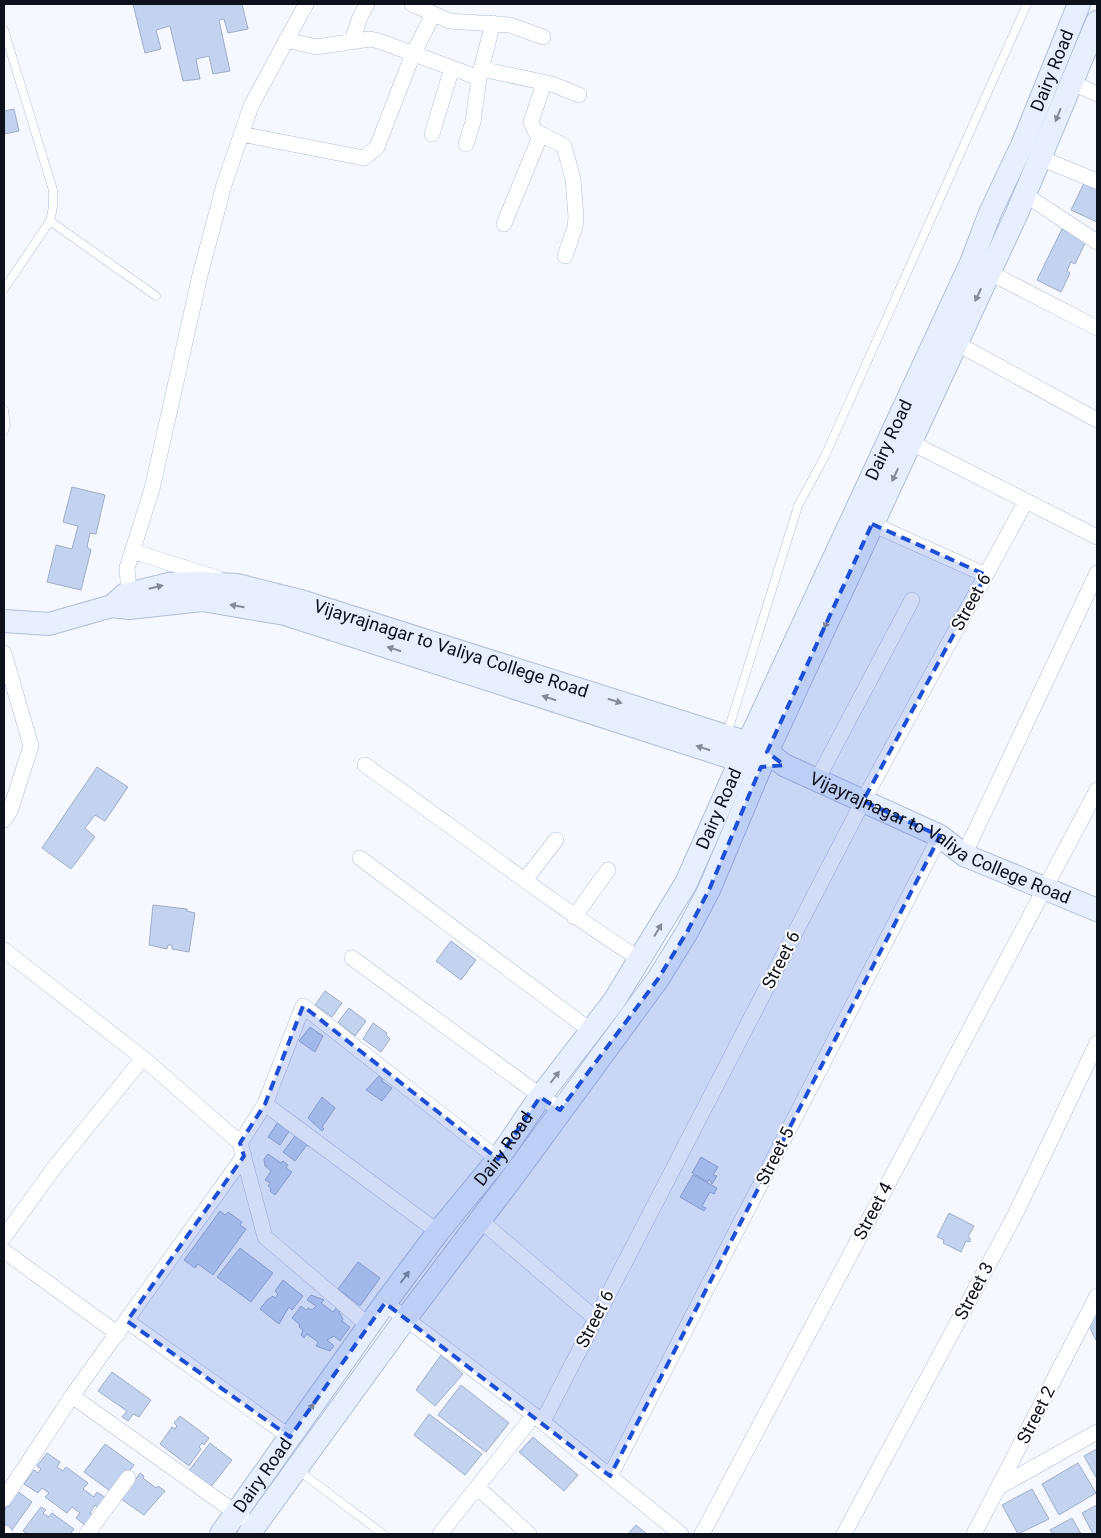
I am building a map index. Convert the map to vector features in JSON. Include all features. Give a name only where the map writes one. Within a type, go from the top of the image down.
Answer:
[{"type":"main road","name":"Dairy Road","points":[[221,1534],[385,1303],[438,1232],[498,1159],[540,1097],[641,960],[760,757],[872,524],[936,333],[980,267],[1024,194],[1040,158],[1071,82],[1087,9]]},
{"type":"main road","name":"Dairy Road","points":[[252,1530],[406,1318],[658,979],[686,932],[709,890],[760,757],[902,438],[956,343],[980,267],[990,213],[1087,9]]},
{"type":"main road","name":"Vijayrajnagar to Valiya College Road","points":[[4,621],[49,624],[169,584],[237,585],[314,605],[726,736],[760,757]]},
{"type":"main road","name":"Vijayrajnagar to Valiya College Road","points":[[121,600],[128,608],[202,600],[285,614],[760,757],[817,780],[940,836],[964,855],[1097,910]]},
{"type":"street","points":[[121,600],[127,568],[152,489],[200,275],[222,194],[252,106],[306,4]]},
{"type":"street","points":[[352,41],[360,17],[367,4]]},
{"type":"street","points":[[412,4],[433,15],[457,22],[510,25],[543,37]]},
{"type":"street","points":[[241,134],[364,158],[377,147],[413,54],[433,15]]},
{"type":"street","points":[[466,144],[473,122],[480,73],[493,23]]},
{"type":"street","points":[[286,40],[316,47],[352,41],[379,41],[452,68],[544,82],[579,96]]},
{"type":"street","points":[[432,134],[452,68]]},
{"type":"street","points":[[544,82],[531,122],[535,131],[564,146],[573,179],[575,227],[565,256]]},
{"type":"street","points":[[1071,82],[1097,94]]},
{"type":"street","points":[[504,224],[541,134]]},
{"type":"street","points":[[1040,158],[1097,181]]},
{"type":"street","points":[[1024,194],[1097,242]]},
{"type":"street","points":[[980,267],[1097,328]]},
{"type":"street","points":[[956,343],[1097,420]]},
{"type":"street","points":[[902,438],[1097,538]]},
{"type":"street","name":"Street 6","points":[[440,1534],[538,1418],[596,1319],[864,801],[1026,501]]},
{"type":"street","points":[[872,524],[986,575]]},
{"type":"street","points":[[132,551],[237,585]]},
{"type":"street","points":[[964,855],[1097,573]]},
{"type":"street","points":[[817,780],[912,600]]},
{"type":"street","points":[[4,653],[31,746],[10,811],[4,820]]},
{"type":"street","points":[[365,766],[574,917],[641,960]]},
{"type":"street","name":"Street 4","points":[[702,1534],[1097,790]]},
{"type":"street","name":"Street 5","points":[[610,1476],[940,836]]},
{"type":"street","points":[[525,880],[556,840]]},
{"type":"street","points":[[360,858],[591,1030]]},
{"type":"street","points":[[574,917],[608,870]]},
{"type":"street","points":[[4,950],[143,1058],[242,1149],[265,1237],[369,1326]]},
{"type":"street","points":[[352,958],[560,1110]]},
{"type":"street","points":[[4,1498],[72,1396],[127,1321],[242,1149],[265,1104],[303,1006],[498,1159]]},
{"type":"street","name":"Street 3","points":[[844,1534],[1015,1215],[1097,1043]]},
{"type":"street","points":[[4,1236],[54,1168],[143,1058]]},
{"type":"street","points":[[265,1104],[438,1232]]},
{"type":"street","points":[[480,1220],[596,1319]]},
{"type":"street","points":[[4,1251],[118,1334]]},
{"type":"street","name":"Street 2","points":[[974,1534],[1097,1296]]},
{"type":"street","points":[[385,1303],[538,1418],[681,1534]]},
{"type":"street","points":[[127,1321],[290,1437]]},
{"type":"street","points":[[72,1396],[235,1514],[252,1530]]},
{"type":"street","points":[[999,1487],[1097,1432]]},
{"type":"street","points":[[87,1534],[128,1478]]},
{"type":"street","points":[[478,1488],[529,1534]]},
{"type":"lane","points":[[726,736],[798,506],[825,456],[1026,4]]},
{"type":"lane","points":[[4,30],[54,190],[50,221],[4,289]]},
{"type":"lane","points":[[50,221],[156,296]]},
{"type":"lane","points":[[4,410],[6,425],[4,431]]},
{"type":"lane","points":[[297,1468],[383,1534]]},
{"type":"highlighted area","points":[[872,524],[986,575],[863,801],[940,836],[610,1476],[385,1303],[290,1437],[127,1321],[244,1156],[240,1143],[265,1104],[303,1006],[498,1159],[540,1097],[560,1110],[658,979],[687,932],[709,890],[761,767],[784,765],[767,752]]},
{"type":"building","points":[[133,4],[242,4],[248,29],[228,33],[224,19],[219,20],[230,71],[213,74],[209,56],[196,59],[200,79],[183,81],[170,26],[156,30],[161,49],[145,53]]},
{"type":"building","points":[[14,109],[19,131],[4,134],[4,111]]},
{"type":"building","points":[[1085,181],[1097,187],[1097,222],[1071,210]]},
{"type":"building","points":[[1062,229],[1086,241],[1075,264],[1071,262],[1067,271],[1070,273],[1061,292],[1037,280]]},
{"type":"building","points":[[72,487],[105,495],[96,534],[90,533],[87,547],[91,550],[81,590],[47,582],[56,545],[72,549],[78,526],[63,522]]},
{"type":"building","points":[[97,767],[128,787],[105,821],[95,815],[85,828],[95,837],[71,869],[42,848]]},
{"type":"building","points":[[153,905],[187,909],[187,911],[195,913],[189,952],[172,949],[172,945],[168,945],[167,949],[149,945]]},
{"type":"building","points":[[451,941],[476,960],[461,980],[436,961]]},
{"type":"building","points":[[325,991],[342,1003],[332,1017],[315,1005]]},
{"type":"building","points":[[349,1008],[366,1021],[355,1036],[338,1022]]},
{"type":"building","points":[[373,1023],[387,1033],[386,1035],[390,1039],[381,1052],[363,1039]]},
{"type":"building","points":[[310,1027],[323,1036],[315,1052],[299,1041]]},
{"type":"building","points":[[379,1076],[383,1079],[382,1081],[392,1088],[382,1101],[366,1090]]},
{"type":"building","points":[[322,1097],[335,1108],[322,1127],[324,1129],[322,1131],[308,1118]]},
{"type":"building","points":[[280,1119],[292,1127],[280,1145],[268,1137]]},
{"type":"building","points":[[298,1132],[312,1142],[309,1147],[307,1145],[295,1161],[283,1152]]},
{"type":"building","points":[[268,1154],[281,1163],[283,1161],[288,1165],[286,1168],[292,1172],[275,1195],[270,1191],[271,1189],[268,1186],[270,1183],[265,1180],[271,1171],[265,1166],[264,1159]]},
{"type":"building","points":[[701,1157],[718,1167],[713,1175],[717,1176],[712,1184],[709,1179],[708,1182],[692,1173]]},
{"type":"building","points":[[693,1175],[717,1188],[714,1194],[710,1192],[702,1206],[706,1208],[704,1211],[680,1197]]},
{"type":"building","points":[[220,1211],[225,1215],[228,1212],[242,1222],[240,1225],[246,1229],[213,1275],[198,1264],[195,1268],[184,1260]]},
{"type":"building","points":[[949,1213],[974,1226],[968,1237],[970,1242],[966,1241],[961,1252],[943,1243],[944,1240],[937,1237]]},
{"type":"building","points":[[240,1248],[273,1273],[251,1302],[217,1277]]},
{"type":"building","points":[[358,1262],[380,1278],[360,1306],[338,1289]]},
{"type":"building","points":[[283,1280],[303,1296],[292,1310],[289,1307],[279,1324],[260,1309],[267,1300],[273,1296],[275,1298],[278,1294],[275,1291]]},
{"type":"building","points":[[311,1295],[324,1300],[321,1303],[333,1312],[337,1307],[341,1310],[339,1312],[343,1319],[342,1321],[350,1327],[340,1341],[334,1336],[327,1340],[334,1346],[330,1351],[316,1346],[318,1342],[307,1334],[304,1338],[301,1335],[303,1330],[299,1327],[300,1325],[292,1318],[301,1306],[306,1310],[308,1308],[312,1310],[316,1306],[307,1300]]},
{"type":"building","points":[[1097,1314],[1097,1342],[1086,1320]]},
{"type":"building","points":[[441,1355],[463,1374],[435,1406],[416,1390]]},
{"type":"building","points":[[112,1372],[151,1400],[139,1417],[133,1414],[128,1421],[122,1417],[127,1411],[98,1391]]},
{"type":"building","points":[[461,1385],[509,1423],[486,1452],[438,1415]]},
{"type":"building","points":[[429,1414],[482,1454],[465,1475],[414,1435]]},
{"type":"building","points":[[180,1416],[209,1438],[204,1445],[202,1443],[199,1447],[201,1449],[189,1466],[160,1444],[172,1427],[175,1429],[177,1426],[174,1423]]},
{"type":"building","points":[[533,1437],[578,1475],[564,1491],[519,1452]]},
{"type":"building","points":[[210,1443],[232,1460],[210,1488],[188,1472]]},
{"type":"building","points":[[105,1444],[134,1465],[113,1493],[84,1472]]},
{"type":"building","points":[[1097,1449],[1097,1479],[1084,1456]]},
{"type":"building","points":[[47,1453],[60,1462],[57,1467],[63,1471],[66,1467],[88,1483],[83,1489],[94,1497],[97,1492],[106,1498],[99,1508],[95,1505],[90,1513],[93,1515],[86,1526],[76,1518],[80,1513],[72,1507],[67,1513],[45,1497],[49,1493],[42,1488],[38,1493],[24,1484],[34,1470],[38,1473],[41,1469],[37,1466]]},
{"type":"building","points":[[1078,1463],[1096,1493],[1059,1515],[1042,1484]]},
{"type":"building","points":[[140,1473],[144,1476],[143,1478],[156,1488],[158,1486],[165,1491],[144,1515],[121,1499]]},
{"type":"building","points":[[1032,1489],[1049,1519],[1018,1534],[1002,1505]]},
{"type":"building","points":[[16,1490],[32,1502],[12,1530],[5,1525],[4,1511]]},
{"type":"building","points":[[1097,1505],[1097,1534],[1093,1534],[1082,1513]]},
{"type":"building","points":[[41,1507],[46,1510],[43,1513],[49,1517],[52,1513],[74,1529],[71,1533],[73,1534],[28,1534],[23,1531]]},
{"type":"building","points":[[1072,1518],[1081,1534],[1053,1534],[1050,1530]]},
{"type":"building","points":[[636,1525],[647,1534],[628,1534]]}]
